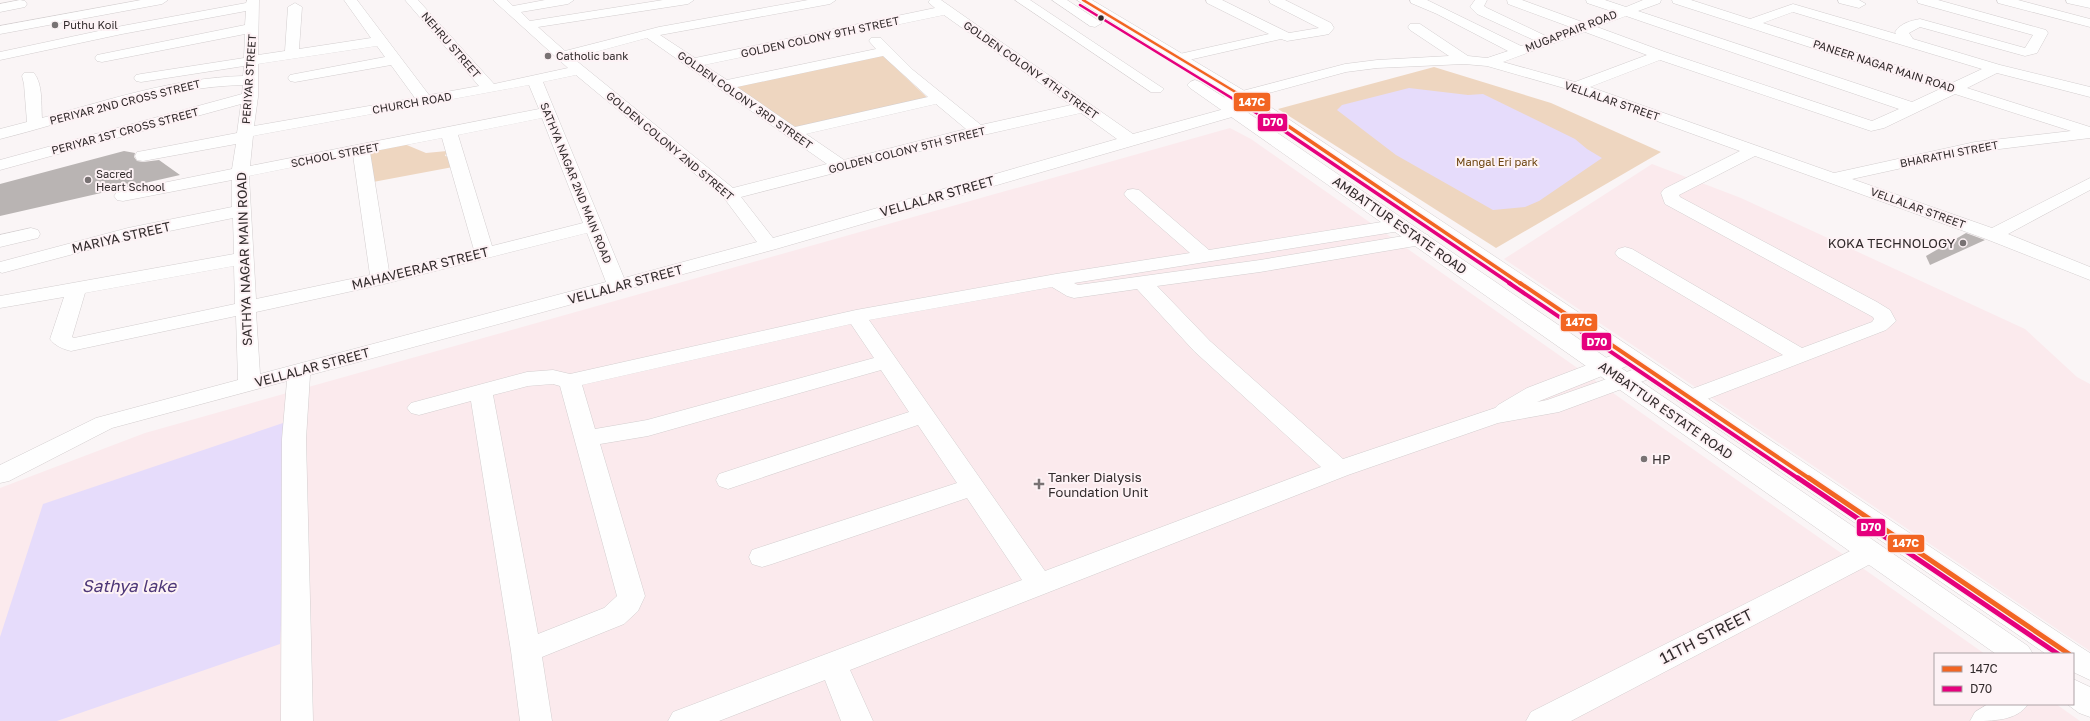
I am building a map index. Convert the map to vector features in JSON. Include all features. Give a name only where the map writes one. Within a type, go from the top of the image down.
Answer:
[{"type":"street","points":[[80,0],[80,15]]},
{"type":"street","points":[[0,30],[80,15],[116,4],[162,0]]},
{"type":"street","points":[[350,0],[425,101]]},
{"type":"street","name":"NEHRU STREET","points":[[411,0],[490,89]]},
{"type":"street","name":"GOLDEN COLONY 2ND STREET","points":[[499,0],[562,56],[730,194],[769,245]]},
{"type":"street","points":[[510,10],[568,0]]},
{"type":"street","points":[[528,25],[616,5],[688,0]]},
{"type":"street","points":[[562,56],[650,34],[830,0]]},
{"type":"street","name":"GOLDEN COLONY 4TH STREET","points":[[933,0],[1130,140]]},
{"type":"street","points":[[1021,0],[1156,89]]},
{"type":"street","points":[[1058,0],[1238,103]]},
{"type":"street","points":[[1084,0],[1180,58],[1238,103]]},
{"type":"street","points":[[1212,0],[1282,35],[1296,37],[1324,31],[1326,26],[1274,0]]},
{"type":"street","points":[[1416,0],[1442,11],[1520,51]]},
{"type":"street","points":[[1481,0],[1477,7],[1482,11],[1548,42]]},
{"type":"street","points":[[1592,0],[1914,108]]},
{"type":"street","name":"MUGAPPAIR ROAD","points":[[1488,62],[1548,42],[1623,11],[1655,0]]},
{"type":"street","name":"PANEER NAGAR MAIN ROAD","points":[[1678,0],[2090,133]]},
{"type":"street","points":[[1844,0],[1859,4]]},
{"type":"street","points":[[1907,42],[1902,32],[1911,25],[1920,23],[2025,52],[2032,50],[2041,33],[1923,0]]},
{"type":"street","points":[[2004,0],[2090,23]]},
{"type":"street","points":[[2072,0],[2090,4]]},
{"type":"street","points":[[1513,1],[1660,55],[1865,125],[1878,125],[1995,68]]},
{"type":"street","points":[[1797,9],[1814,2]]},
{"type":"street","points":[[0,56],[252,3]]},
{"type":"street","name":"PERIYAR STREET","points":[[245,135],[250,97],[252,62],[252,3]]},
{"type":"street","points":[[0,8],[20,4]]},
{"type":"street","points":[[292,55],[295,7]]},
{"type":"street","points":[[1751,23],[1788,9],[1797,9],[1995,68],[2090,92]]},
{"type":"street","name":"GOLDEN COLONY 9TH STREET","points":[[693,63],[947,10]]},
{"type":"street","points":[[1415,27],[1464,60]]},
{"type":"street","points":[[102,58],[252,28]]},
{"type":"street","points":[[862,28],[940,99],[978,131]]},
{"type":"street","name":"GOLDEN COLONY 3RD STREET","points":[[650,34],[841,166]]},
{"type":"street","points":[[1180,58],[1282,35]]},
{"type":"street","points":[[141,78],[380,41]]},
{"type":"street","points":[[725,85],[886,51]]},
{"type":"street","points":[[1576,87],[1660,55]]},
{"type":"street","points":[[295,78],[394,60]]},
{"type":"street","name":"VELLALAR STREET","points":[[0,475],[104,423],[769,245],[1130,140],[1345,68],[1377,64],[1464,60],[1488,62],[1576,87],[1752,151],[1993,235],[2090,274]]},
{"type":"street","name":"CHURCH ROAD","points":[[143,156],[245,135],[490,89],[579,70]]},
{"type":"street","points":[[29,76],[32,84],[35,124]]},
{"type":"street","name":"PERIYAR 2ND CROSS STREET","points":[[0,134],[179,86],[213,81],[251,80]]},
{"type":"street","name":"SATHYA NAGAR 2ND MAIN ROAD","points":[[535,80],[617,286]]},
{"type":"street","name":"PERIYAR 1ST CROSS STREET","points":[[0,165],[250,97]]},
{"type":"street","points":[[793,132],[940,99]]},
{"type":"street","name":"AMBATTUR ESTATE ROAD","points":[[1238,103],[1400,225],[2017,653]]},
{"type":"street","name":"AMBATTUR ESTATE ROAD","points":[[1238,103],[1629,357],[2064,653]]},
{"type":"street","name":"GOLDEN COLONY 5TH STREET","points":[[730,194],[978,131],[1084,107]]},
{"type":"street","name":"SCHOOL STREET","points":[[123,196],[547,112]]},
{"type":"street","points":[[449,132],[484,252]]},
{"type":"street","name":"BHARATHI STREET","points":[[1833,178],[1975,147],[2090,133]]},
{"type":"street","name":"SATHYA NAGAR MAIN ROAD","points":[[245,135],[240,174],[249,384]]},
{"type":"street","points":[[361,150],[380,280]]},
{"type":"street","points":[[1689,398],[1879,326],[1885,322],[1883,314],[1671,200],[1670,193],[1752,151]]},
{"type":"street","points":[[1993,235],[2090,183]]},
{"type":"street","points":[[1132,194],[1205,256]]},
{"type":"street","name":"MARIYA STREET","points":[[2,267],[128,234],[242,211]]},
{"type":"street","points":[[419,408],[481,390],[527,379],[552,377],[570,381],[856,316],[1056,280],[1400,225]]},
{"type":"street","name":"MAHAVEERAR STREET","points":[[76,289],[61,339],[71,345],[380,280],[484,252],[594,226]]},
{"type":"street","points":[[0,241],[31,234]]},
{"type":"street","points":[[1056,280],[1074,292],[1260,266],[1421,239]]},
{"type":"street","points":[[1625,253],[1800,356]]},
{"type":"street","points":[[0,302],[244,258]]},
{"type":"street","points":[[1142,283],[1202,346],[1339,469]]},
{"type":"street","points":[[856,316],[1039,584]]},
{"type":"street","points":[[1494,416],[1535,393],[1629,357]]},
{"type":"street","points":[[586,438],[648,428],[887,361]]},
{"type":"street","points":[[297,721],[294,439],[299,371]]},
{"type":"street","points":[[684,721],[1339,469],[1494,416],[1551,407],[1648,371]]},
{"type":"street","points":[[526,651],[614,616],[628,603],[631,596],[570,381]]},
{"type":"street","points":[[481,390],[526,651],[536,721]]},
{"type":"street","points":[[728,480],[924,415]]},
{"type":"street","points":[[762,557],[973,487]]},
{"type":"street","name":"11TH STREET","points":[[1542,721],[1871,552]]},
{"type":"street","points":[[833,664],[857,721]]},
{"type":"street","points":[[2074,693],[2090,704]]},
{"type":"street","points":[[1986,721],[2011,705]]},
{"type":"shaded area","points":[[1230,128],[1251,139],[1984,653],[1934,653],[1934,705],[2057,705],[2080,721],[0,721],[0,488],[145,433]]},
{"type":"shaded area","points":[[1652,164],[1741,198],[2025,329],[2077,377],[2090,384],[2090,651],[1504,259]]},
{"type":"green space","points":[[880,53],[934,104],[797,130],[733,85]]},
{"type":"green space","name":"Mangal Eri park","points":[[1434,67],[1551,103],[1661,152],[1496,248],[1278,109]]},
{"type":"green space","points":[[402,143],[426,153],[447,151],[445,156],[451,157],[453,167],[373,182],[368,150]]},
{"type":"water","points":[[1409,88],[1468,95],[1483,94],[1575,139],[1587,149],[1602,158],[1539,201],[1525,207],[1493,210],[1396,155],[1337,110],[1342,105]]},
{"type":"water","name":"Sathya lake","points":[[292,420],[280,644],[57,721],[0,721],[0,637],[43,504]]},
{"type":"building","name":"Sacred Heart School","points":[[124,151],[135,153],[134,157],[137,161],[143,162],[159,160],[180,175],[0,216],[0,184]]},
{"type":"building","name":"KOKA TECHNOLOGY","points":[[1966,233],[1985,240],[1930,265],[1926,256]]},
{"type":"transit line","name":"147C","points":[[1083,0],[1257,105],[2068,653]]},
{"type":"transit line","name":"D70","points":[[1080,5],[1254,110],[2057,653]]},
{"type":"place","name":"Puthu Koil","points":[[55,25]]},
{"type":"place","name":"Catholic bank","points":[[548,56]]},
{"type":"place","name":"Sacred Heart School","points":[[88,180]]},
{"type":"place","name":"KOKA TECHNOLOGY","points":[[1963,243]]},
{"type":"place","name":"HP","points":[[1644,459]]},
{"type":"place","name":"Tanker Dialysis Foundation Unit","points":[[1039,484]]}]
